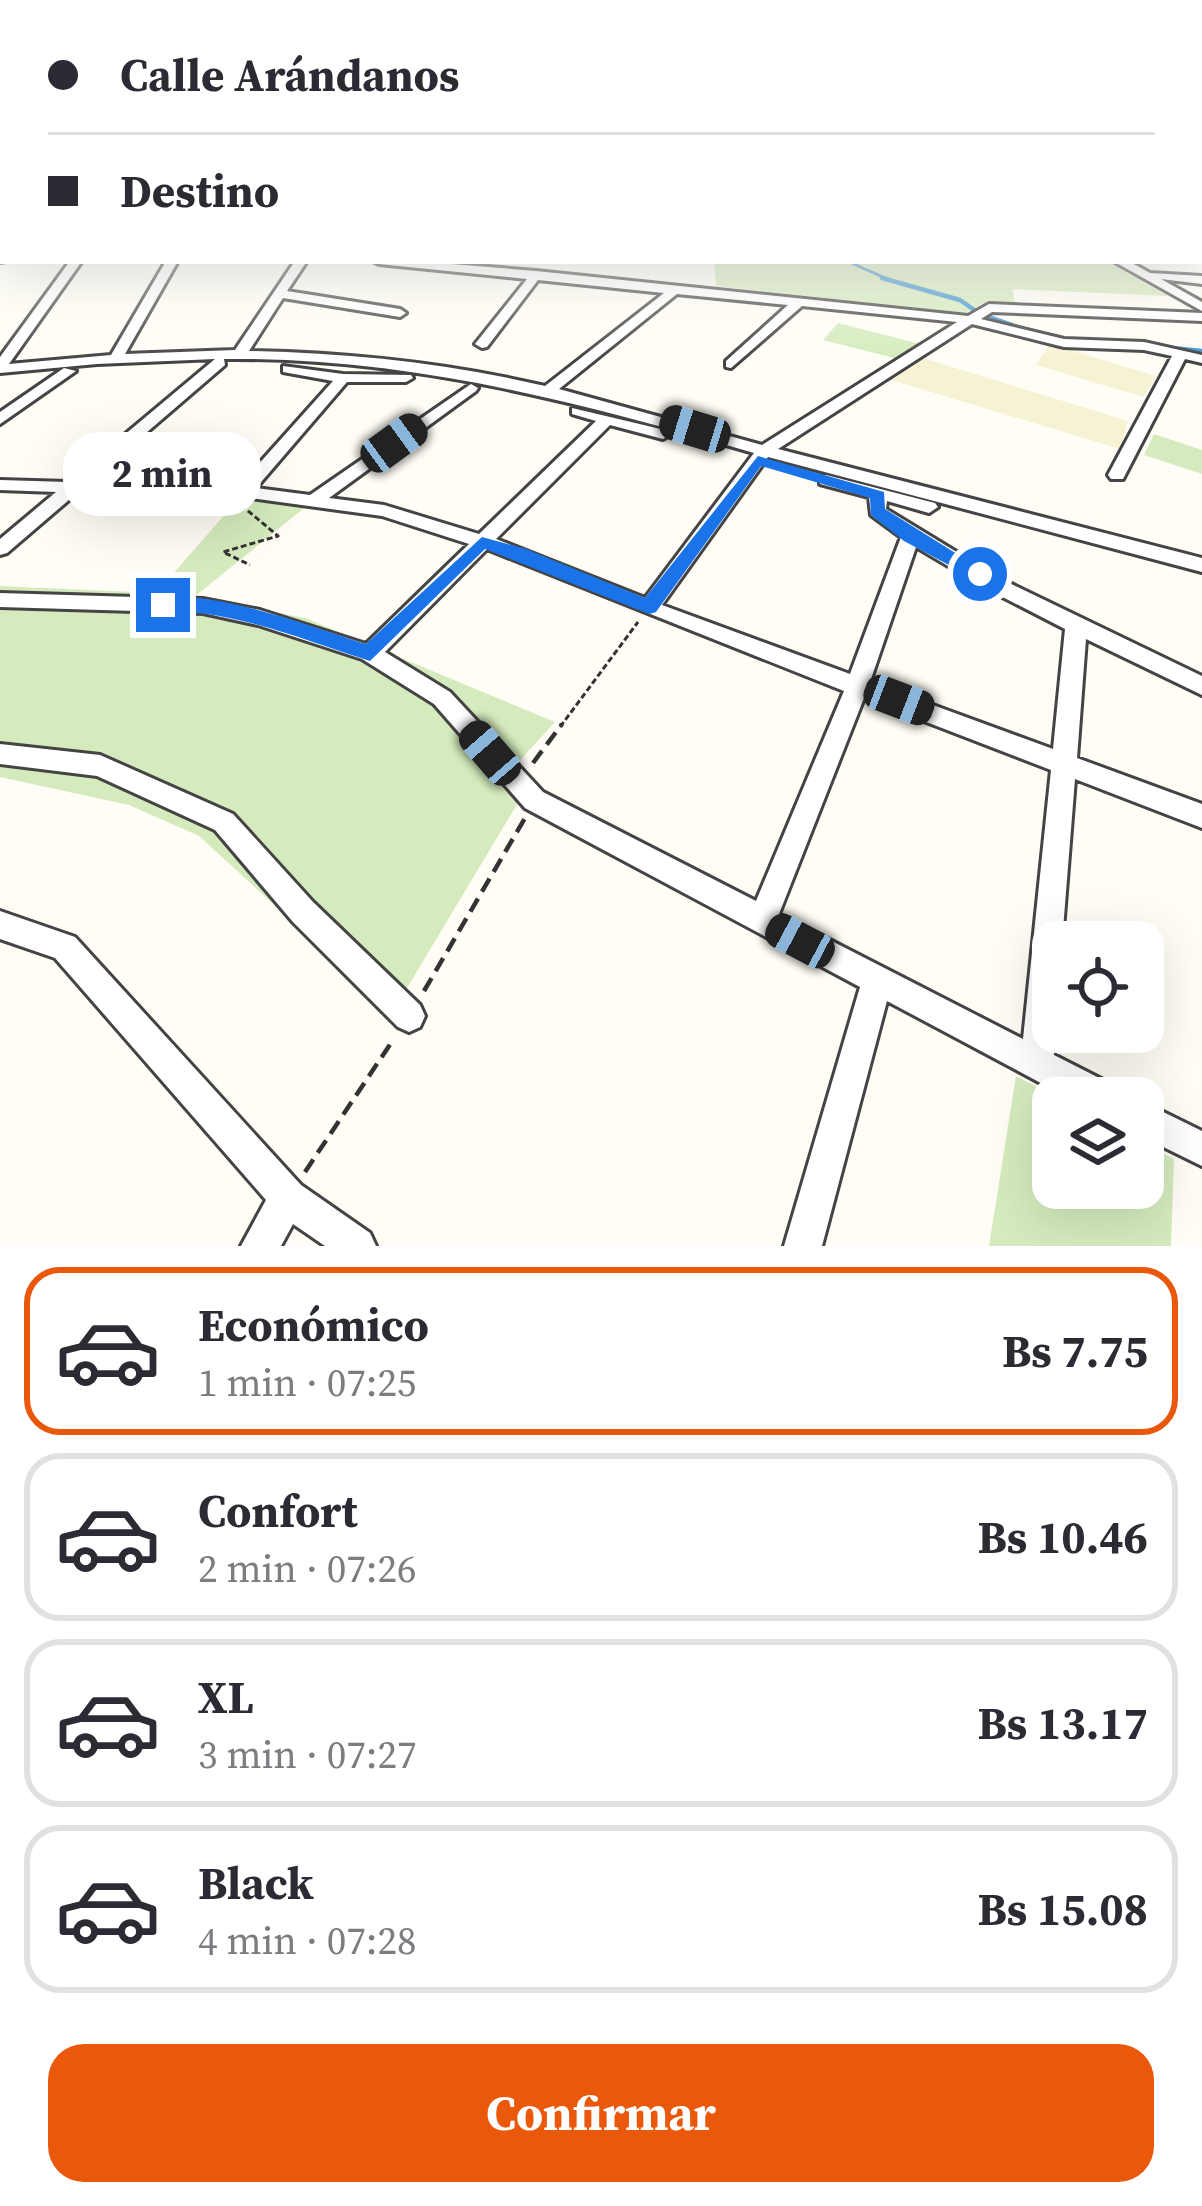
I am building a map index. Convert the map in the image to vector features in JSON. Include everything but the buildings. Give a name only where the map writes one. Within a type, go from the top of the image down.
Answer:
[{"type":"street","points":[[0,371],[74,264]]},
{"type":"street","points":[[117,356],[170,264]]},
{"type":"street","points":[[240,354],[300,264]]},
{"type":"street","points":[[413,264],[618,281],[970,320],[1064,343],[1125,344],[1202,359]]},
{"type":"street","points":[[1125,264],[1202,308]]},
{"type":"street","points":[[606,271],[618,281]]},
{"type":"street","points":[[1143,274],[1202,280]]},
{"type":"street","points":[[482,344],[536,275]]},
{"type":"street","points":[[549,391],[676,289]]},
{"type":"street","points":[[280,294],[400,313]]},
{"type":"street","points":[[731,364],[800,301]]},
{"type":"street","points":[[649,608],[761,455],[988,308],[1202,317]]},
{"type":"street","points":[[1117,475],[1181,353]]},
{"type":"street","points":[[0,371],[117,356],[240,354],[381,362],[626,408],[878,495],[1202,568]]},
{"type":"street","points":[[0,371],[220,362],[343,378],[392,376],[472,388],[761,455],[1202,568]]},
{"type":"street","points":[[0,549],[220,362]]},
{"type":"street","points":[[0,419],[69,370]]},
{"type":"street","points":[[243,492],[343,378]]},
{"type":"street","points":[[317,499],[472,388]]},
{"type":"street","points":[[370,653],[607,419]]},
{"type":"street","points":[[0,485],[243,492],[384,511],[520,553],[649,608],[1202,816]]},
{"type":"street","points":[[878,495],[877,511],[910,537],[1076,626],[1202,686]]},
{"type":"street","points":[[762,921],[858,684],[910,537]]},
{"type":"street","points":[[0,600],[203,606],[260,618],[370,653],[442,698],[534,800],[1062,1077]]},
{"type":"street","points":[[1037,1064],[1076,626]]},
{"type":"street","points":[[0,754],[100,766],[224,822],[303,912],[409,1016]]},
{"type":"street","points":[[0,925],[65,947],[288,1198],[357,1246]]},
{"type":"street","points":[[802,1246],[877,981]]},
{"type":"street","points":[[1164,1129],[1202,1149]]},
{"type":"street","points":[[260,1246],[288,1198]]},
{"type":"path","points":[[243,492],[240,509],[278,536],[223,552],[250,565]]},
{"type":"path","points":[[514,780],[543,754],[649,608]]},
{"type":"shaded area","points":[[1050,344],[1157,376],[1143,397],[1036,365]]},
{"type":"shaded area","points":[[923,358],[1128,421],[1120,449],[888,379]]},
{"type":"green space","points":[[714,264],[1112,264],[1168,296],[1012,289],[1016,306],[982,304],[966,313],[716,286]]},
{"type":"green space","points":[[838,323],[921,344],[898,359],[823,340]]},
{"type":"green space","points":[[1154,434],[1202,450],[1202,474],[1144,455]]},
{"type":"green space","points":[[237,501],[308,505],[194,597],[305,618],[555,722],[501,781],[519,801],[392,1013],[199,836],[129,805],[0,777],[0,586],[156,593]]},
{"type":"green space","points":[[1016,1076],[1032,1084],[1032,1209],[1164,1209],[1164,1154],[1174,1159],[1171,1246],[989,1246]]},
{"type":"waterway","points":[[854,264],[891,281]]},
{"type":"waterway","points":[[882,278],[891,281]]},
{"type":"waterway","points":[[891,281],[960,300],[980,314],[1032,332]]},
{"type":"waterway","points":[[1104,341],[1202,351]]},
{"type":"route","points":[[163,605],[203,606],[260,618],[370,653],[482,542],[520,553],[649,608],[758,460],[878,495],[877,511],[910,537],[980,574]]}]
